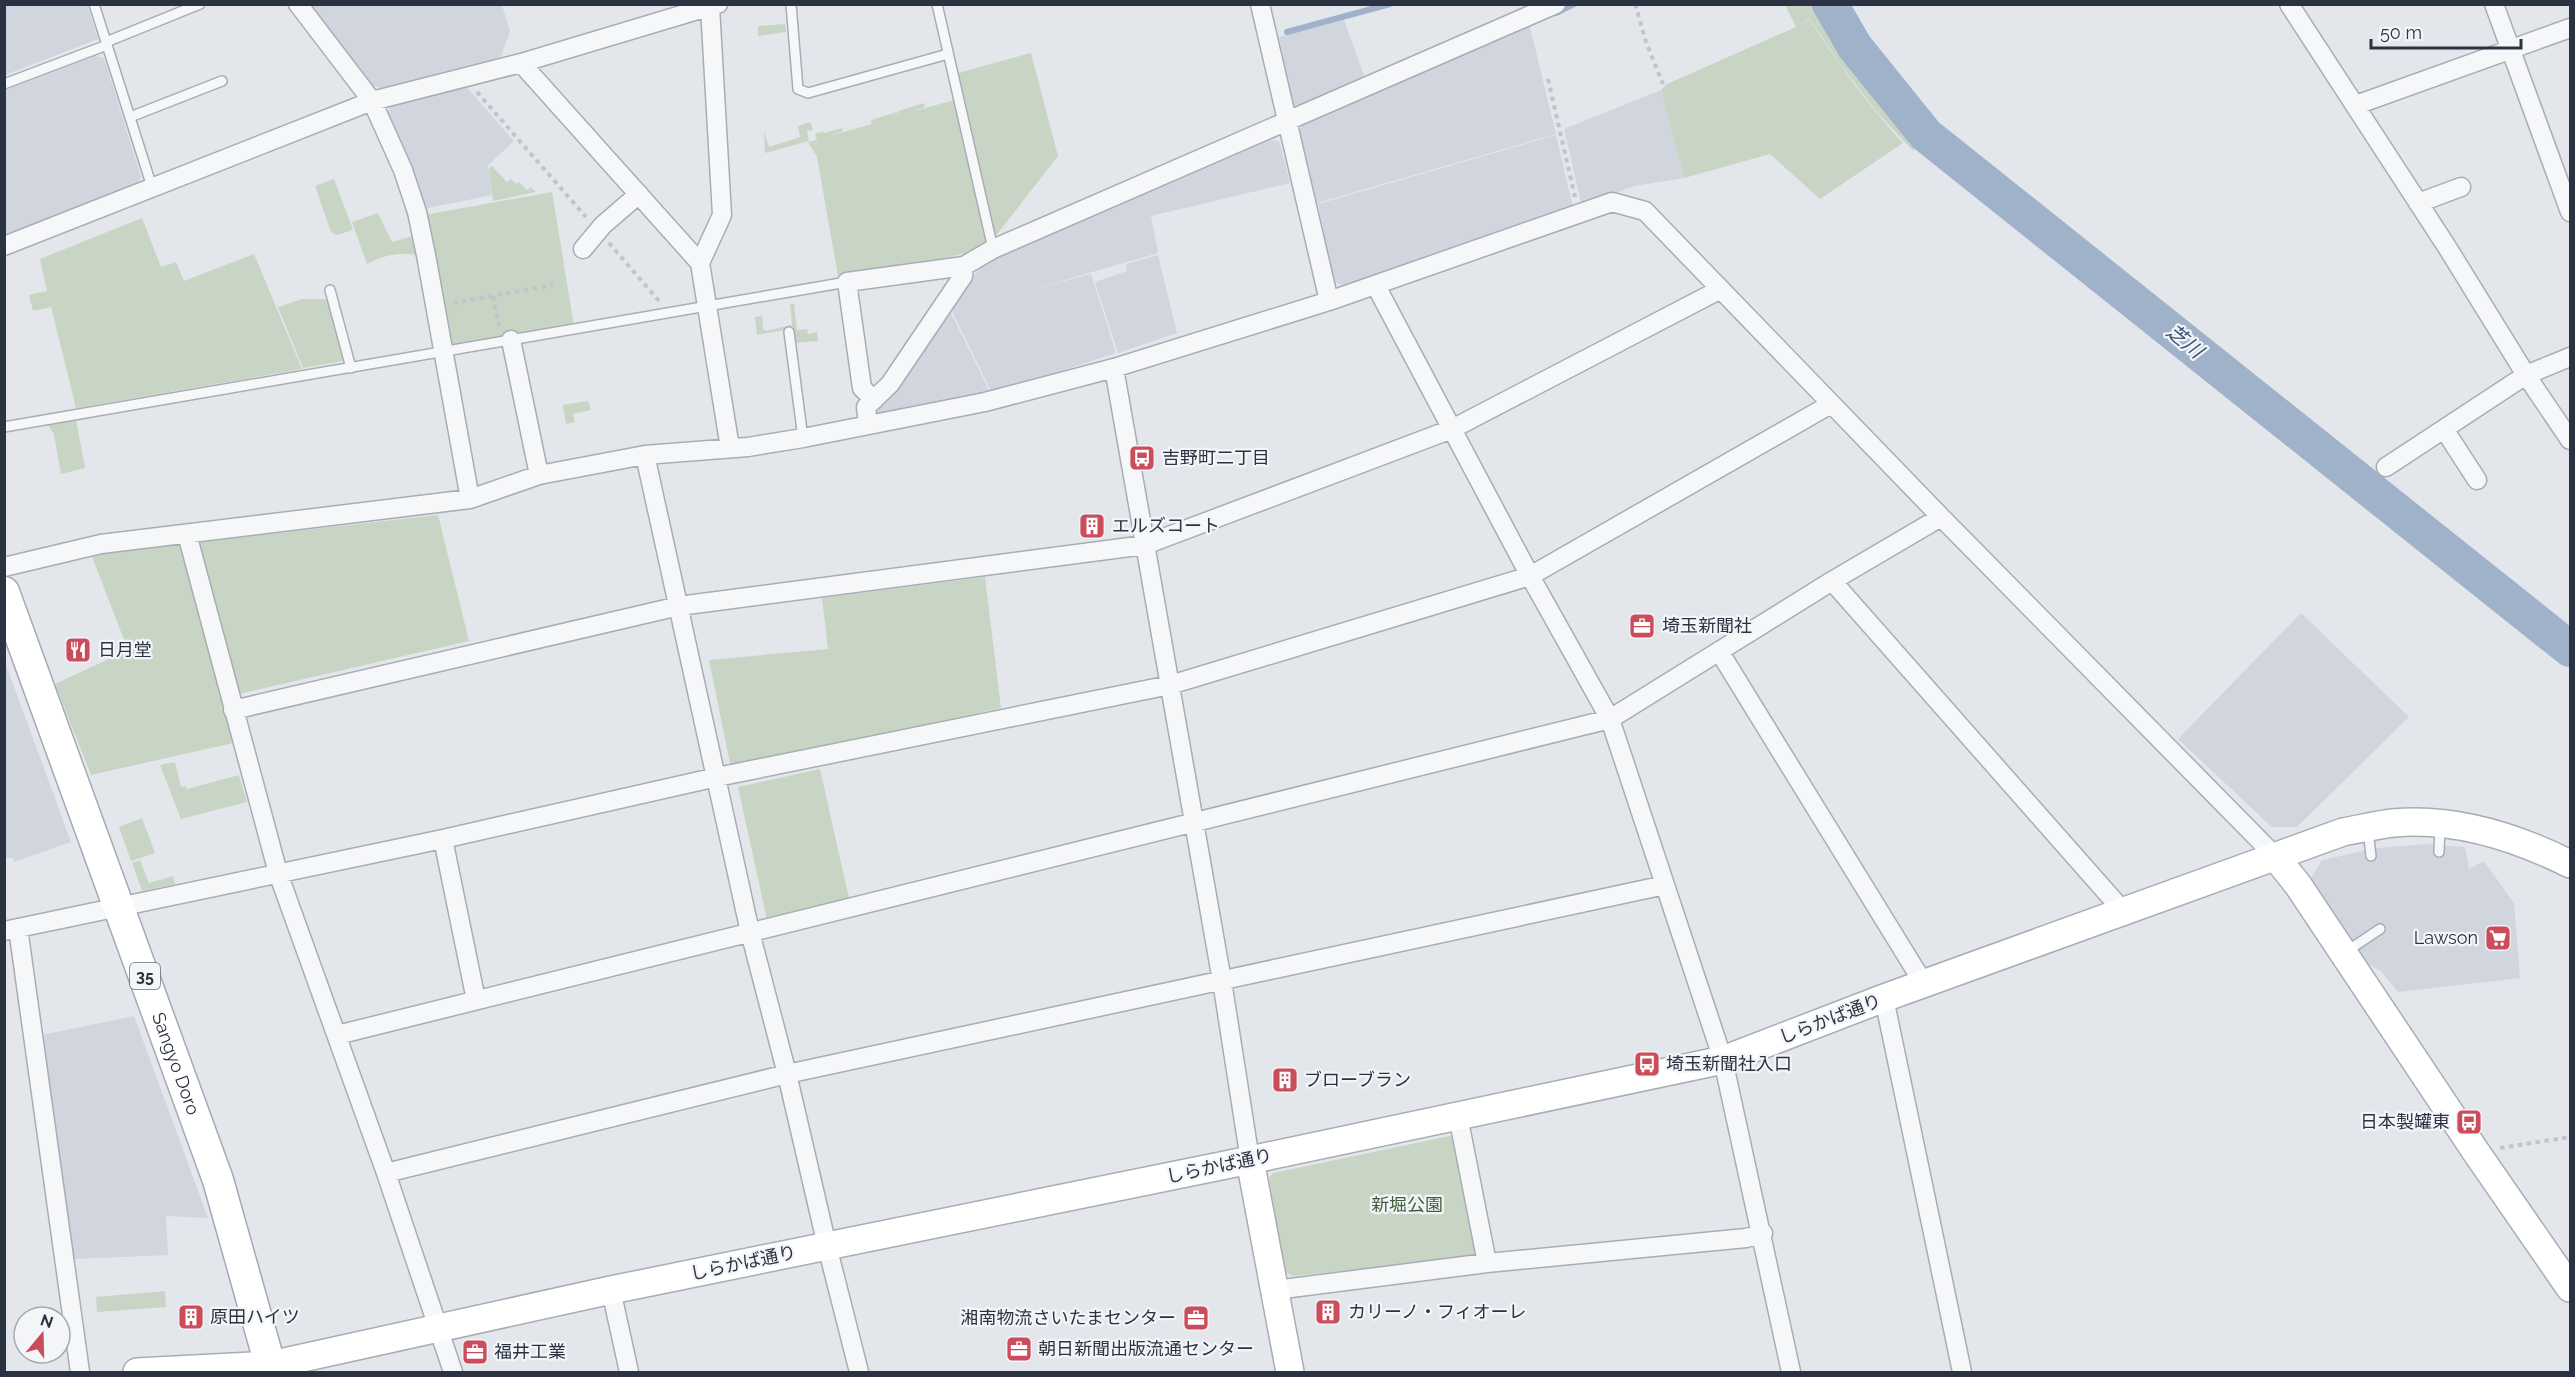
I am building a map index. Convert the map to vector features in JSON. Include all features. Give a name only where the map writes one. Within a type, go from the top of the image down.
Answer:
[{"type":"main road","name":"Sangyo Doro","points":[[4,592],[218,1180],[272,1369]]},
{"type":"street","points":[[298,4],[372,101],[399,159],[417,212],[470,499]]},
{"type":"street","points":[[1260,4],[1329,301]]},
{"type":"street","points":[[874,399],[862,388],[847,282],[964,266],[993,249],[1556,4]]},
{"type":"street","points":[[2289,4],[2356,105],[2526,375],[2571,440]]},
{"type":"street","points":[[2494,4],[2571,213]]},
{"type":"street","points":[[4,246],[372,101],[521,63],[684,9],[714,6],[722,215],[700,263]]},
{"type":"street","points":[[2356,105],[2571,27]]},
{"type":"street","points":[[521,63],[700,263],[730,448]]},
{"type":"street","points":[[2418,203],[2461,187]]},
{"type":"street","points":[[583,249],[598,231],[639,194]]},
{"type":"street","points":[[4,567],[101,544],[470,499],[539,475],[645,455],[730,448],[803,438],[986,402],[1114,368],[1376,286],[1612,202],[1645,211],[1719,290],[2275,856],[2298,885],[2476,1152],[2571,1288]]},
{"type":"street","points":[[868,425],[866,407],[890,384],[963,276],[964,266]]},
{"type":"street","points":[[1376,286],[1530,576],[1610,719],[1723,1059],[1763,1233],[1791,1372]]},
{"type":"street","points":[[233,710],[679,606],[1145,545],[1452,429],[1719,290]]},
{"type":"street","points":[[506,341],[539,475]]},
{"type":"street","points":[[2386,467],[2526,375],[2571,357]]},
{"type":"street","points":[[1114,368],[1222,981],[1250,1160],[1290,1372]]},
{"type":"street","points":[[80,1372],[11,929],[443,839],[717,777],[1170,685],[1530,576],[1831,404]]},
{"type":"street","points":[[2444,429],[2477,480]]},
{"type":"street","points":[[645,455],[750,932],[788,1074],[827,1246],[859,1372]]},
{"type":"street","points":[[337,1035],[1610,719],[1832,581],[1941,517]]},
{"type":"street","points":[[187,534],[278,873],[386,1173],[453,1372]]},
{"type":"street","points":[[1832,581],[2123,911]]},
{"type":"street","points":[[1719,651],[1924,984]]},
{"type":"street","name":"しらかば通り","points":[[137,1372],[272,1369],[611,1290],[1250,1160],[1723,1059],[1884,998],[2343,832],[2394,823],[2487,830],[2571,864]]},
{"type":"street","points":[[443,839],[476,1000]]},
{"type":"street","points":[[386,1173],[788,1074],[1665,885]]},
{"type":"street","points":[[1884,998],[1962,1372]]},
{"type":"street","points":[[1458,1116],[1487,1263]]},
{"type":"street","points":[[1275,1290],[1487,1263],[1746,1238],[1763,1233]]},
{"type":"street","points":[[611,1290],[629,1372]]},
{"type":"lane","points":[[94,4],[152,187]]},
{"type":"lane","points":[[4,84],[200,4]]},
{"type":"lane","points":[[791,4],[798,89],[808,93],[948,54]]},
{"type":"lane","points":[[937,4],[993,249]]},
{"type":"lane","points":[[130,117],[222,81]]},
{"type":"lane","points":[[4,427],[847,282]]},
{"type":"lane","points":[[330,290],[351,368]]},
{"type":"lane","points":[[789,332],[803,438]]},
{"type":"lane","points":[[2439,852],[2440,825]]},
{"type":"lane","points":[[2367,828],[2371,856]]},
{"type":"lane","points":[[2343,954],[2380,929]]},
{"type":"path","points":[[1635,4],[1646,42],[1663,84]]},
{"type":"path","points":[[464,78],[664,306],[666,313]]},
{"type":"path","points":[[1548,79],[1578,213]]},
{"type":"path","points":[[444,304],[553,285]]},
{"type":"path","points":[[493,296],[506,341]]},
{"type":"path","points":[[2476,1152],[2571,1137]]},
{"type":"shaded area","points":[[5,4],[87,5],[98,39],[5,75]]},
{"type":"shaded area","points":[[307,5],[502,5],[510,32],[499,60],[388,90],[366,84]]},
{"type":"shaded area","points":[[1344,20],[1366,81],[1299,109],[1293,105],[1279,37]]},
{"type":"shaded area","points":[[1529,23],[1556,134],[1317,203],[1299,131],[1304,122]]},
{"type":"shaded area","points":[[95,56],[104,58],[141,177],[137,184],[5,235],[5,90]]},
{"type":"shaded area","points":[[464,84],[514,141],[488,165],[492,195],[423,209],[387,112],[392,104]]},
{"type":"shaded area","points":[[1661,90],[1684,178],[1634,186],[1582,206],[1564,129]]},
{"type":"shaded area","points":[[1556,135],[1574,211],[1450,254],[1343,286],[1334,281],[1318,204]]},
{"type":"shaded area","points":[[1270,140],[1279,141],[1290,183],[1151,216],[1158,253],[1027,291],[1091,274],[1116,353],[992,393],[950,307],[978,270],[996,257],[1007,275],[996,255],[1137,191]]},
{"type":"shaded area","points":[[1158,255],[1177,333],[1118,353],[1095,282],[1127,271],[1126,264]]},
{"type":"shaded area","points":[[949,309],[990,392],[873,415]]},
{"type":"shaded area","points":[[2301,613],[2409,717],[2297,827],[2272,827],[2178,739]]},
{"type":"shaded area","points":[[5,662],[71,842],[14,862],[13,858],[5,858]]},
{"type":"shaded area","points":[[2425,844],[2465,847],[2469,869],[2484,861],[2514,903],[2520,978],[2398,992],[2381,971],[2362,961],[2334,923],[2311,878],[2322,860],[2378,848]]},
{"type":"shaded area","points":[[134,1016],[208,1218],[166,1216],[168,1255],[74,1259],[42,1035]]},
{"type":"green space","points":[[1785,5],[1822,5],[1891,107],[1923,137],[1913,151],[1877,112],[1840,64],[1809,18],[1797,27],[1809,19],[1853,83],[1877,113],[1903,143],[1820,199],[1770,154],[1684,178],[1661,90],[1667,84],[1796,27]]},
{"type":"green space","points":[[785,24],[786,32],[758,36],[758,26]]},
{"type":"green space","points":[[1031,53],[1058,156],[995,237],[992,234],[958,73]]},
{"type":"green space","points":[[954,100],[987,243],[983,249],[936,260],[838,276],[817,157],[808,142],[817,140],[815,134],[823,131],[824,133],[842,128],[843,131],[829,136],[872,124],[871,120],[897,112],[899,116],[898,111],[924,103],[925,107],[911,112]]},
{"type":"green space","points":[[810,122],[813,130],[807,131],[809,141],[765,153],[764,131],[769,147],[800,137],[798,126]]},
{"type":"green space","points":[[492,166],[507,182],[511,179],[516,184],[519,182],[527,190],[531,187],[536,192],[493,201],[489,168]]},
{"type":"green space","points":[[334,179],[353,230],[337,235],[331,232],[315,186]]},
{"type":"green space","points":[[552,192],[574,326],[451,346],[424,215]]},
{"type":"green space","points":[[378,213],[392,242],[416,235],[422,256],[394,255],[367,264],[352,222]]},
{"type":"green space","points":[[142,218],[161,267],[176,262],[184,281],[254,254],[302,369],[76,408],[51,307],[33,311],[29,295],[47,291],[40,259]]},
{"type":"green space","points":[[302,299],[328,299],[345,357],[343,361],[303,368],[278,307]]},
{"type":"green space","points":[[790,304],[794,304],[797,330],[807,329],[808,334],[817,332],[818,341],[794,343]]},
{"type":"green space","points":[[762,316],[763,329],[766,331],[791,325],[791,329],[757,335],[755,317]]},
{"type":"green space","points":[[588,401],[591,410],[573,414],[575,422],[566,424],[563,405]]},
{"type":"green space","points":[[76,420],[85,468],[61,474],[54,434],[48,425]]},
{"type":"green space","points":[[438,515],[469,641],[221,698],[233,743],[91,775],[55,684],[128,650],[91,554]]},
{"type":"green space","points":[[985,577],[1001,708],[731,768],[709,660],[828,649],[822,598]]},
{"type":"green space","points":[[175,762],[181,787],[186,786],[187,789],[239,775],[247,802],[181,819],[160,765]]},
{"type":"green space","points":[[820,769],[850,903],[767,920],[738,787]]},
{"type":"green space","points":[[142,818],[155,853],[131,861],[119,827]]},
{"type":"green space","points":[[140,860],[149,883],[173,876],[175,884],[142,891],[132,863]]},
{"type":"green space","name":"新堀公園","points":[[1450,1136],[1458,1140],[1479,1248],[1474,1258],[1293,1276],[1285,1272],[1269,1178],[1273,1173]]},
{"type":"green space","points":[[165,1291],[166,1307],[97,1312],[96,1297]]},
{"type":"waterway","points":[[1287,32],[1390,4]]},
{"type":"waterway","points":[[1556,13],[1574,4]]},
{"type":"waterway","name":"芝川","points":[[1830,4],[1855,47],[1926,135],[2570,649]]},
{"type":"place","name":"吉野町二丁目","points":[[1142,458]]},
{"type":"place","name":"エルズコート","points":[[1092,526]]},
{"type":"place","name":"埼玉新聞社","points":[[1642,626]]},
{"type":"place","name":"日月堂","points":[[78,650]]},
{"type":"place","name":"Lawson","points":[[2498,938]]},
{"type":"place","name":"埼玉新聞社入口","points":[[1647,1064]]},
{"type":"place","name":"ブローブラン","points":[[1285,1080]]},
{"type":"place","name":"日本製罐東","points":[[2469,1122]]},
{"type":"place","name":"カリーノ・フィオーレ","points":[[1328,1312]]},
{"type":"place","name":"原田ハイツ","points":[[191,1317]]},
{"type":"place","name":"湘南物流さいたまセンター","points":[[1196,1318]]},
{"type":"place","name":"朝日新聞出版流通センター","points":[[1019,1349]]},
{"type":"place","name":"福井工業","points":[[475,1352]]}]
